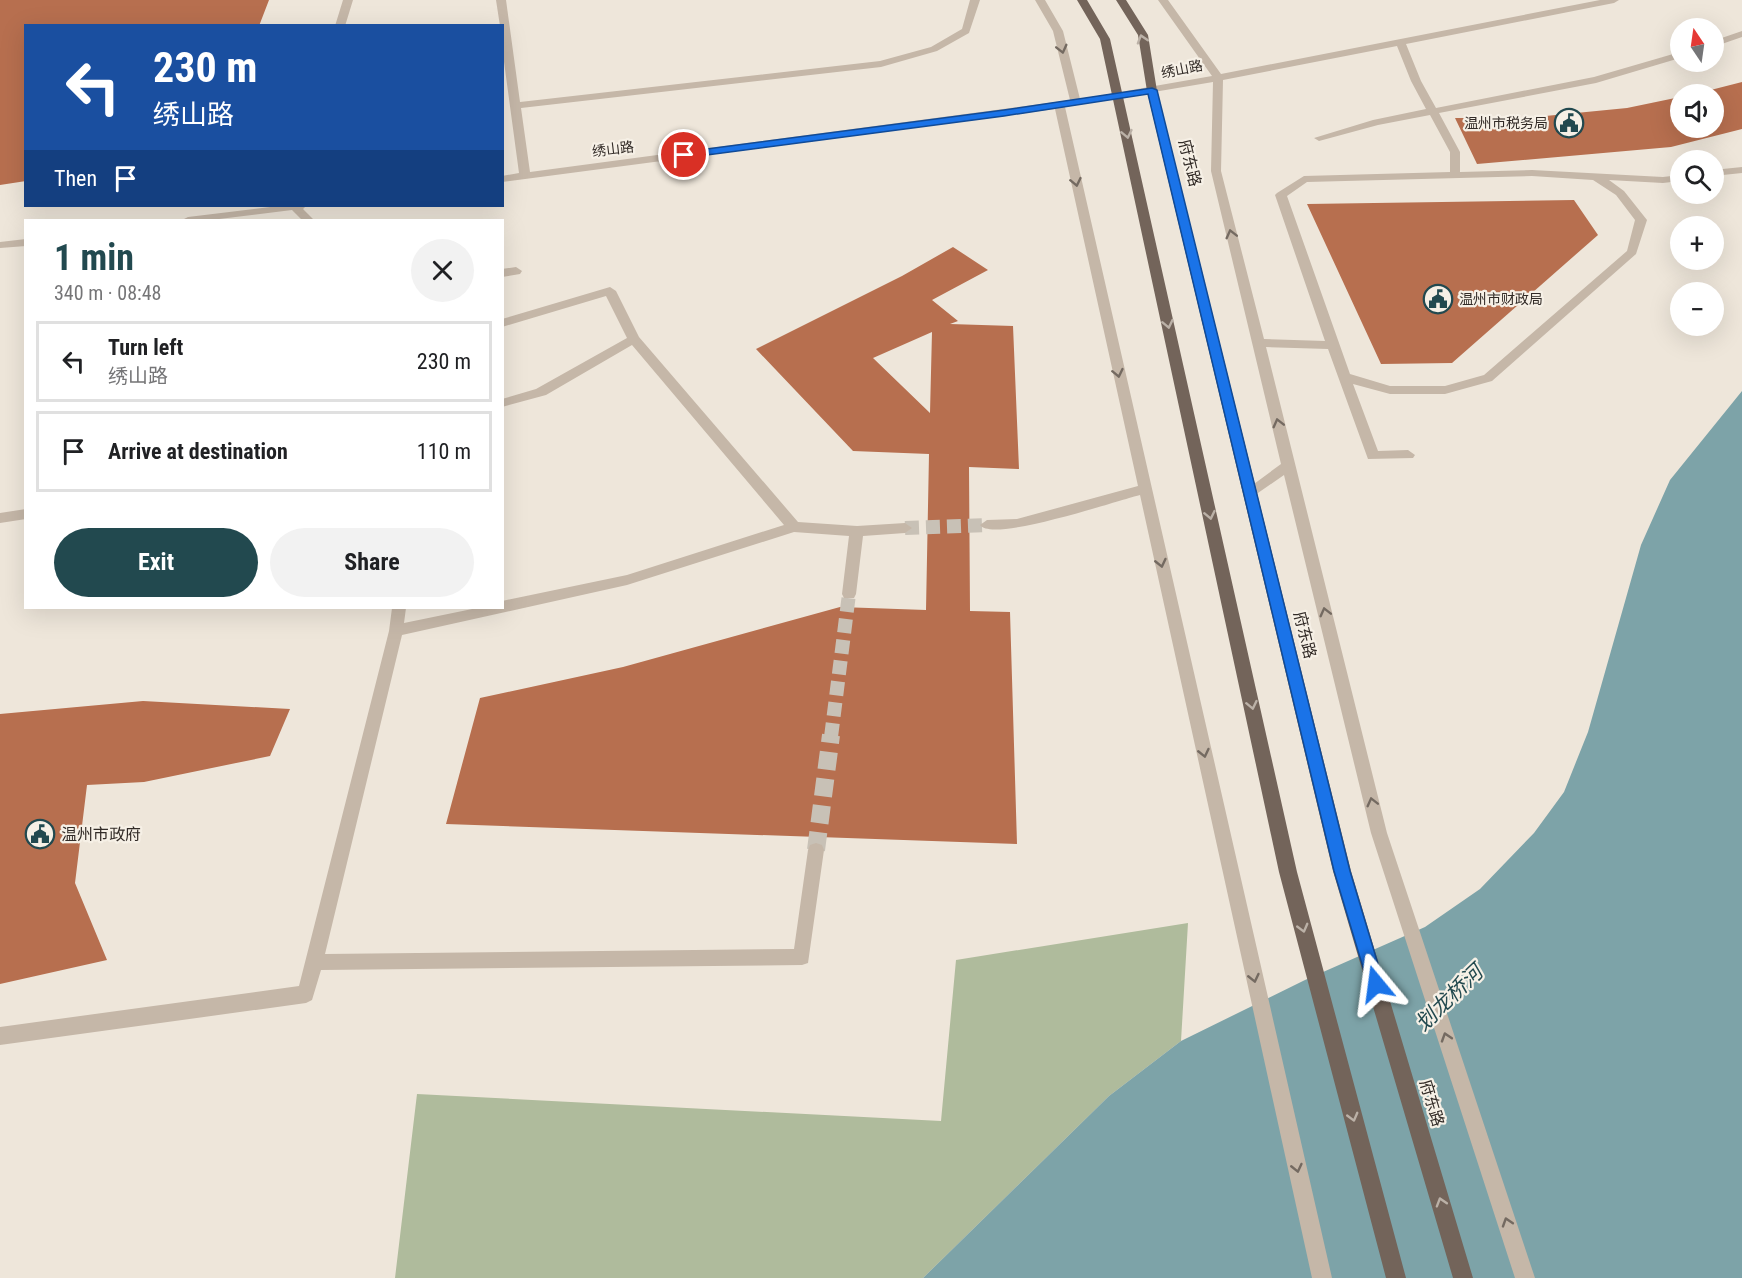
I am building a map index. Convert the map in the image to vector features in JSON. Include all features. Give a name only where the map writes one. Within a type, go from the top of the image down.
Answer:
[{"type":"main road","points":[[1082,0],[1105,39],[1288,872],[1396,1278]]},
{"type":"main road","name":"府东路","points":[[1121,0],[1143,35],[1152,90],[1342,871],[1463,1278]]},
{"type":"street","points":[[341,24],[348,0]]},
{"type":"street","points":[[501,0],[525,176]]},
{"type":"street","points":[[515,106],[880,64],[934,49],[966,31],[975,0]]},
{"type":"street","points":[[1040,0],[1058,31],[1076,102]]},
{"type":"street","points":[[1163,0],[1218,78],[1216,171],[1379,833],[1525,1278]]},
{"type":"street","name":"绣山路","points":[[504,179],[1118,96],[1401,44],[1614,0]]},
{"type":"street","points":[[1724,40],[1742,34]]},
{"type":"street","points":[[1401,44],[1416,81],[1455,152],[1455,175]]},
{"type":"street","points":[[1319,138],[1377,122],[1596,80],[1670,58]]},
{"type":"street","points":[[1059,105],[1322,1278]]},
{"type":"street","points":[[1724,172],[1742,170]]},
{"type":"street","points":[[1408,455],[1373,456],[1281,195],[1304,179],[1532,173],[1670,179]]},
{"type":"street","points":[[1345,377],[1390,390],[1445,390],[1488,378],[1632,252],[1641,220],[1620,193],[1594,176]]},
{"type":"street","points":[[196,219],[289,207]]},
{"type":"street","points":[[298,207],[307,219]]},
{"type":"street","points":[[0,245],[24,242]]},
{"type":"street","points":[[504,273],[516,271]]},
{"type":"street","points":[[504,322],[610,291],[634,339],[794,527]]},
{"type":"street","points":[[504,402],[541,392],[634,339]]},
{"type":"street","points":[[1258,343],[1333,345]]},
{"type":"street","points":[[1250,492],[1288,466]]},
{"type":"street","points":[[987,525],[1017,524],[1144,489]]},
{"type":"street","points":[[0,518],[24,514]]},
{"type":"street","points":[[504,607],[627,580],[794,527],[857,531],[905,528]]},
{"type":"street","points":[[849,594],[857,531]]},
{"type":"street","points":[[0,1036],[306,994],[396,631],[399,609]]},
{"type":"street","points":[[396,631],[493,609]]},
{"type":"street","points":[[314,962],[802,957],[816,850]]},
{"type":"green space","points":[[1188,923],[1181,1041],[1109,1096],[923,1278],[395,1278],[417,1094],[941,1121],[956,960]]},
{"type":"water","name":"划龙桥河","points":[[1742,391],[1742,1278],[923,1278],[1109,1096],[1181,1041],[1305,980],[1425,927],[1480,889],[1534,833],[1564,792],[1588,732],[1641,545],[1670,480]]},
{"type":"building","points":[[0,0],[269,0],[260,24],[24,24],[24,181],[0,185]]},
{"type":"building","name":"温州市税务局","points":[[1742,82],[1742,129],[1724,134],[1724,87]]},
{"type":"building","name":"温州市税务局","points":[[1670,99],[1670,138],[1706,138],[1671,147],[1477,164],[1455,118],[1525,118],[1627,108]]},
{"type":"building","name":"温州市财政局","points":[[1574,200],[1598,235],[1452,363],[1381,364],[1307,204]]},
{"type":"building","points":[[953,247],[988,270],[932,300],[958,321],[950,324],[1013,326],[1019,469],[969,467],[970,611],[1010,612],[1017,844],[446,824],[480,698],[623,667],[840,607],[926,610],[929,454],[853,451],[756,349],[902,276]],"holes":[[[932,332],[930,413],[873,358]]]},
{"type":"building","name":"温州市政府","points":[[143,701],[290,709],[270,756],[144,782],[87,785],[75,883],[107,960],[0,984],[0,714]]},
{"type":"tunnel","points":[[905,528],[987,525]]},
{"type":"tunnel","points":[[831,737],[849,594]]},
{"type":"tunnel","points":[[816,850],[831,735]]},
{"type":"place","name":"温州市税务局","points":[[1569,123]]},
{"type":"place","name":"温州市财政局","points":[[1438,299]]},
{"type":"place","name":"温州市政府","points":[[40,834]]},
{"type":"route","points":[[684,155],[1004,113],[1152,90],[1342,871],[1376,984]]}]
